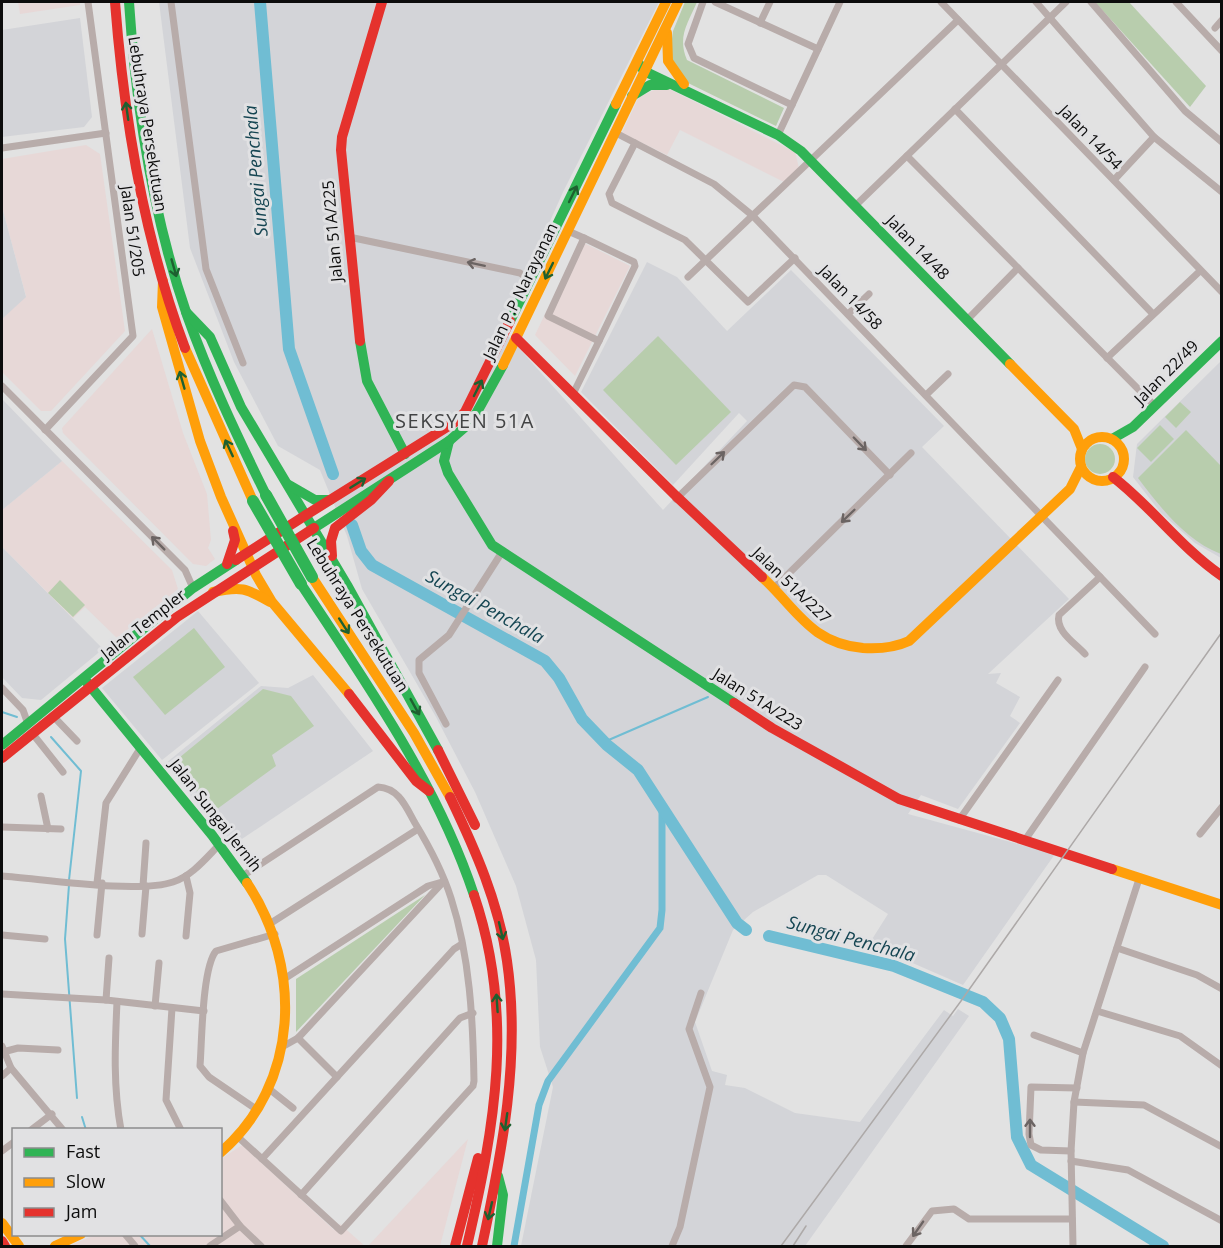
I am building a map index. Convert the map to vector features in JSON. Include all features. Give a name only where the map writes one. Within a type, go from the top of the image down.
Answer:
[{"type":"main road","name":"Lebuhraya Persekutuan","points":[[115,2],[118,48],[135,169],[163,281],[192,366],[253,501],[301,584],[437,798],[475,886],[492,956],[498,1003],[499,1050],[493,1118],[481,1142],[459,1245]]},
{"type":"main road","name":"Lebuhraya Persekutuan","points":[[129,2],[132,47],[148,164],[186,312],[225,411],[266,495],[312,577],[447,789],[484,868],[506,952],[513,1020],[511,1078],[498,1175],[482,1246]]},
{"type":"main road","name":"Jalan 51A/225","points":[[382,2],[341,144],[359,336],[367,381],[405,454]]},
{"type":"main road","name":"Jalan P.P Narayanan","points":[[314,528],[449,441],[472,422],[516,338],[614,132],[627,92],[644,67],[664,20],[666,2]]},
{"type":"main road","name":"Jalan P.P Narayanan","points":[[306,515],[455,422],[465,412],[664,20],[678,2]]},
{"type":"main road","points":[[664,20],[667,65],[682,86]]},
{"type":"main road","name":"Jalan 14/48","points":[[644,67],[778,135],[811,160],[1074,429],[1095,438]]},
{"type":"main road","points":[[627,92],[656,83],[682,86]]},
{"type":"main road","points":[[163,281],[162,307],[200,441],[252,567],[272,602],[366,715],[416,781],[437,798]]},
{"type":"main road","points":[[186,312],[210,337],[241,407],[332,559],[456,783],[484,850],[484,868]]},
{"type":"main road","name":"Jalan 51A/227","points":[[516,338],[524,343],[676,499],[774,588],[812,630],[838,644],[892,649],[909,642],[1070,489],[1090,478]]},
{"type":"main road","name":"Jalan 22/49","points":[[1112,439],[1133,428],[1221,341]]},
{"type":"main road","name":"Jalan 22/49","points":[[1123,452],[1133,428]]},
{"type":"main road","name":"Jalan 14/48","points":[[1074,429],[1082,449]]},
{"type":"main road","points":[[1095,438],[1112,439],[1123,452],[1117,473],[1102,481],[1090,478],[1081,467],[1082,449],[1095,438]]},
{"type":"main road","name":"Jalan 51A/223","points":[[449,441],[444,462],[448,473],[486,538],[502,552],[807,750],[900,799],[1221,905]]},
{"type":"main road","name":"Jalan 51A/227","points":[[1070,489],[1081,467]]},
{"type":"main road","points":[[1117,473],[1203,565],[1221,576]]},
{"type":"main road","points":[[332,559],[335,528],[362,508],[389,481]]},
{"type":"main road","points":[[288,485],[315,500],[330,500]]},
{"type":"main road","points":[[221,496],[235,540],[227,564]]},
{"type":"main road","name":"Jalan Templer","points":[[2,758],[30,729],[193,588],[306,515]]},
{"type":"main road","name":"Jalan Templer","points":[[2,746],[53,716],[87,682],[213,592],[314,528]]},
{"type":"main road","points":[[213,592],[235,587],[246,588],[272,602]]},
{"type":"main road","name":"Jalan Sungai Jernih","points":[[87,682],[244,875],[273,929],[281,951],[285,1004],[282,1047],[268,1088],[256,1109],[238,1137],[222,1151]]},
{"type":"main road","points":[[496,1246],[503,1195],[498,1175]]},
{"type":"main road","points":[[2,1223],[16,1246]]},
{"type":"main road","points":[[60,1245],[77,1236]]},
{"type":"main road","points":[[2,1241],[16,1246]]},
{"type":"street","name":"Jalan 51/205","points":[[45,430],[133,336],[88,2]]},
{"type":"street","points":[[171,2],[207,269],[243,363]]},
{"type":"street","points":[[703,2],[688,44],[694,58],[792,105]]},
{"type":"street","points":[[715,2],[818,49]]},
{"type":"street","points":[[760,23],[770,2]]},
{"type":"street","points":[[778,135],[840,2]]},
{"type":"street","name":"Jalan 14/54","points":[[941,2],[1003,63],[1221,292]]},
{"type":"street","points":[[1036,2],[1154,137],[1221,192]]},
{"type":"street","points":[[855,206],[1066,2]]},
{"type":"street","points":[[1091,2],[1185,111],[1221,142]]},
{"type":"street","points":[[1176,2],[1221,51]]},
{"type":"street","points":[[689,276],[958,20]]},
{"type":"street","points":[[1215,28],[1221,20]]},
{"type":"street","points":[[955,109],[1153,314]]},
{"type":"street","name":"Jalan 14/58","points":[[614,132],[714,184],[753,216],[1155,634]]},
{"type":"street","points":[[2,148],[106,134]]},
{"type":"street","points":[[1114,180],[1154,137]]},
{"type":"street","points":[[635,143],[609,194],[612,203],[685,240],[748,302],[795,258]]},
{"type":"street","points":[[907,156],[1155,406]]},
{"type":"street","points":[[568,231],[634,262],[635,266],[573,394]]},
{"type":"street","points":[[349,237],[520,273],[531,281]]},
{"type":"street","points":[[584,238],[548,316],[599,341]]},
{"type":"street","points":[[966,321],[1018,268]]},
{"type":"street","points":[[1107,358],[1200,270]]},
{"type":"street","points":[[848,314],[869,294]]},
{"type":"street","points":[[926,395],[948,374]]},
{"type":"street","points":[[2,386],[184,570],[193,588]]},
{"type":"street","points":[[676,499],[794,386],[805,387],[890,475]]},
{"type":"street","points":[[774,588],[911,453]]},
{"type":"street","points":[[446,724],[418,674],[419,660],[453,629],[502,552]]},
{"type":"street","points":[[1085,654],[1060,628],[1059,615],[1100,577]]},
{"type":"street","points":[[1025,840],[1145,668]]},
{"type":"street","points":[[959,820],[1058,680]]},
{"type":"street","points":[[2,688],[23,710],[30,729],[63,772]]},
{"type":"street","points":[[53,716],[77,741]]},
{"type":"street","points":[[97,935],[106,803],[141,747]]},
{"type":"street","points":[[238,1137],[341,1231],[473,1086],[473,1013],[462,944],[444,881],[418,829],[397,794],[389,788],[378,787],[244,875]]},
{"type":"street","points":[[41,796],[48,829]]},
{"type":"street","points":[[1200,834],[1221,807]]},
{"type":"street","points":[[2,827],[61,829]]},
{"type":"street","points":[[256,1109],[209,1077],[200,1066],[210,959],[216,951],[273,929],[418,829]]},
{"type":"street","points":[[142,934],[146,843]]},
{"type":"street","points":[[2,876],[145,886],[173,882],[186,876],[220,844]]},
{"type":"street","points":[[186,876],[190,893],[186,936]]},
{"type":"street","points":[[1073,1246],[1071,1150],[1074,1102],[1083,1053],[1139,879]]},
{"type":"street","points":[[284,979],[428,886],[444,881]]},
{"type":"street","points":[[282,1047],[298,1038],[444,881]]},
{"type":"street","points":[[2,935],[45,939]]},
{"type":"street","points":[[262,1159],[454,949],[462,944]]},
{"type":"street","points":[[1117,948],[1197,975],[1221,989]]},
{"type":"street","points":[[106,1000],[110,958]]},
{"type":"street","points":[[155,1006],[159,963]]},
{"type":"street","points":[[672,1246],[680,1227],[710,1087],[689,1029],[701,993]]},
{"type":"street","points":[[2,994],[106,1000],[204,1011]]},
{"type":"street","points":[[117,1002],[116,1100],[121,1128]]},
{"type":"street","points":[[172,1008],[166,1100],[180,1128]]},
{"type":"street","points":[[1096,1011],[1180,1036],[1221,1066]]},
{"type":"street","points":[[301,1195],[460,1018],[473,1013]]},
{"type":"street","points":[[1034,1035],[1083,1053]]},
{"type":"street","points":[[298,1038],[337,1077]]},
{"type":"street","points":[[58,1050],[2,1049],[11,1068],[62,1128]]},
{"type":"street","points":[[2,1076],[11,1068]]},
{"type":"street","points":[[1071,1150],[1041,1150],[1031,1145],[1029,1134],[1031,1087],[1077,1088]]},
{"type":"street","points":[[268,1088],[292,1108]]},
{"type":"street","points":[[1074,1102],[1144,1105],[1221,1147]]},
{"type":"street","points":[[34,1128],[52,1114]]},
{"type":"street","points":[[1071,1161],[1128,1170],[1221,1221]]},
{"type":"street","points":[[222,1203],[240,1226],[261,1246]]},
{"type":"street","points":[[906,1246],[932,1211],[954,1209],[969,1219],[1072,1216]]},
{"type":"street","points":[[210,1246],[240,1226]]},
{"type":"shaded area","points":[[18,2],[80,2],[80,5],[20,14]]},
{"type":"shaded area","points":[[159,2],[659,2],[563,192],[502,329],[663,510],[747,421],[739,413],[673,485],[581,392],[647,262],[677,277],[727,331],[791,270],[944,426],[922,447],[1069,599],[988,674],[1001,673],[996,683],[1020,697],[1010,716],[1020,723],[958,809],[921,795],[908,814],[1055,854],[963,985],[869,944],[888,914],[826,875],[818,875],[753,912],[733,930],[695,1022],[712,1071],[727,1075],[725,1085],[745,1088],[795,1113],[860,1122],[944,1010],[953,1016],[958,1009],[969,1016],[805,1246],[521,1246],[553,1087],[540,1047],[536,960],[516,886],[475,792],[436,717],[362,589],[347,536],[320,470],[278,446],[234,362],[190,248]]},
{"type":"shaded area","points":[[80,18],[92,117],[84,127],[2,137],[2,30]]},
{"type":"shaded area","points":[[663,86],[795,152],[799,168],[786,183],[680,130],[667,155],[622,133],[639,97]]},
{"type":"shaded area","points":[[86,145],[100,154],[125,331],[51,411],[41,411],[2,372],[2,319],[26,296],[2,207],[2,159]]},
{"type":"shaded area","points":[[2,207],[26,297],[2,319]]},
{"type":"shaded area","points":[[580,241],[630,266],[575,376],[535,335]]},
{"type":"shaded area","points":[[152,329],[183,433],[207,494],[211,540],[208,548],[215,559],[206,566],[193,564],[63,433],[62,428]]},
{"type":"shaded area","points":[[1221,361],[1221,558],[1195,543],[1161,513],[1133,477],[1137,444]]},
{"type":"shaded area","points":[[2,399],[62,461],[2,510]]},
{"type":"shaded area","points":[[62,461],[172,570],[178,589],[117,638],[85,607],[73,618],[2,547],[2,510]]},
{"type":"shaded area","points":[[2,547],[103,649],[41,700],[22,698],[2,677]]},
{"type":"shaded area","points":[[198,611],[259,683],[162,760],[102,688]]},
{"type":"shaded area","points":[[313,675],[373,751],[230,847],[166,763],[261,686],[288,688]]},
{"type":"shaded area","points":[[468,1139],[440,1246],[368,1246]]},
{"type":"shaded area","points":[[242,1145],[334,1230],[340,1224],[365,1246],[69,1246],[93,1236],[222,1236],[222,1158]]},
{"type":"green space","points":[[685,2],[697,2],[683,37],[687,60],[784,108],[776,126],[688,83],[672,59],[671,46],[673,31]]},
{"type":"green space","points":[[1095,2],[1129,2],[1206,86],[1190,107]]},
{"type":"green space","points":[[658,336],[731,412],[676,465],[603,390]]},
{"type":"green space","points":[[1180,402],[1191,412],[1176,428],[1165,417]]},
{"type":"green space","points":[[1160,425],[1174,439],[1151,462],[1137,448]]},
{"type":"green space","points":[[1186,430],[1221,466],[1221,554],[1196,541],[1185,532],[1138,478]]},
{"type":"green space","points":[[1100,444],[1106,445],[1114,453],[1114,465],[1106,473],[1100,474],[1094,473],[1086,465],[1085,459],[1086,453],[1094,445]]},
{"type":"green space","points":[[60,580],[85,605],[73,617],[48,593]]},
{"type":"green space","points":[[194,628],[225,667],[165,715],[133,677]]},
{"type":"green space","points":[[263,689],[291,696],[314,726],[272,755],[276,766],[213,812],[174,762]]},
{"type":"green space","points":[[425,895],[296,1032],[296,979]]},
{"type":"waterway","name":"Sungai Penchala","points":[[260,2],[289,349],[333,474]]},
{"type":"waterway","name":"Sungai Penchala","points":[[352,525],[361,551],[372,565],[545,661],[559,678],[582,719],[607,745],[638,770],[737,923],[746,930]]},
{"type":"waterway","points":[[604,742],[708,697]]},
{"type":"waterway","points":[[2,712],[17,717]]},
{"type":"waterway","points":[[51,737],[81,771],[69,880]]},
{"type":"waterway","points":[[514,1246],[539,1105],[548,1081],[660,928],[662,807]]},
{"type":"waterway","points":[[69,885],[65,939],[77,1098]]},
{"type":"waterway","name":"Sungai Penchala","points":[[769,936],[894,966],[983,1002],[1000,1018],[1009,1039],[1017,1137],[1031,1165],[1163,1246]]},
{"type":"waterway","points":[[82,1117],[85,1128]]},
{"type":"waterway","points":[[141,1236],[150,1246]]},
{"type":"tram line","points":[[781,1246],[961,1001],[1222,632]]},
{"type":"tram line","points":[[793,1246],[806,1226]]},
{"type":"traffic: fast","points":[[129,2],[141,121],[164,238],[187,315],[214,384],[266,495]]},
{"type":"traffic: fast","points":[[640,65],[644,71],[778,135],[801,151],[1010,364]]},
{"type":"traffic: fast","points":[[632,96],[650,85],[667,85]]},
{"type":"traffic: fast","points":[[510,321],[616,104]]},
{"type":"traffic: fast","points":[[186,312],[210,337],[241,407],[347,585],[438,750]]},
{"type":"traffic: fast","points":[[360,341],[367,381],[405,454]]},
{"type":"traffic: fast","points":[[1112,439],[1133,427],[1222,341]]},
{"type":"traffic: fast","points":[[314,528],[449,441],[472,421],[503,365]]},
{"type":"traffic: fast","points":[[449,441],[444,461],[448,473],[492,545],[734,703]]},
{"type":"traffic: fast","points":[[289,485],[315,500],[330,500]]},
{"type":"traffic: fast","points":[[266,495],[312,577]]},
{"type":"traffic: fast","points":[[253,501],[301,584]]},
{"type":"traffic: fast","points":[[2,745],[193,588],[236,560]]},
{"type":"traffic: fast","points":[[301,584],[398,734],[420,773],[440,812],[474,895]]},
{"type":"traffic: fast","points":[[86,681],[212,835],[247,883]]},
{"type":"traffic: fast","points":[[497,1246],[503,1195],[498,1176]]},
{"type":"traffic: slow","points":[[616,104],[666,2]]},
{"type":"traffic: slow","points":[[503,365],[678,2]]},
{"type":"traffic: slow","points":[[667,33],[668,61],[684,84]]},
{"type":"traffic: slow","points":[[163,281],[162,307],[200,441],[221,497],[256,575],[272,602],[349,694]]},
{"type":"traffic: slow","points":[[185,348],[253,501]]},
{"type":"traffic: slow","points":[[1010,364],[1074,429],[1082,449]]},
{"type":"traffic: slow","points":[[1102,437],[1117,444],[1124,459],[1117,474],[1102,481],[1087,474],[1080,459],[1087,444],[1102,437]]},
{"type":"traffic: slow","points":[[762,577],[806,623],[830,639],[845,645],[863,648],[886,648],[909,641],[1070,489],[1081,467]]},
{"type":"traffic: slow","points":[[312,577],[414,733],[450,797]]},
{"type":"traffic: slow","points":[[213,592],[230,589],[243,590],[270,602]]},
{"type":"traffic: slow","points":[[1112,869],[1222,905]]},
{"type":"traffic: slow","points":[[222,1151],[246,1125],[266,1094],[278,1059],[284,1024],[284,987],[278,951],[265,916],[247,883]]},
{"type":"traffic: slow","points":[[2,1223],[19,1246]]},
{"type":"traffic: slow","points":[[55,1246],[77,1236]]},
{"type":"traffic: jam","points":[[115,2],[124,90],[138,177],[158,264],[185,348]]},
{"type":"traffic: jam","points":[[360,341],[341,150],[342,137],[382,2]]},
{"type":"traffic: jam","points":[[306,515],[455,422],[465,412],[510,321]]},
{"type":"traffic: jam","points":[[516,338],[676,496],[762,577]]},
{"type":"traffic: jam","points":[[1113,477],[1141,501],[1193,553],[1222,576]]},
{"type":"traffic: jam","points":[[332,556],[331,541],[335,528],[371,500],[389,481]]},
{"type":"traffic: jam","points":[[236,560],[306,515]]},
{"type":"traffic: jam","points":[[2,758],[177,617],[314,528]]},
{"type":"traffic: jam","points":[[227,564],[235,540],[233,531]]},
{"type":"traffic: jam","points":[[349,694],[416,781],[429,791]]},
{"type":"traffic: jam","points":[[734,703],[772,728],[899,799],[1112,869]]},
{"type":"traffic: jam","points":[[438,750],[475,825]]},
{"type":"traffic: jam","points":[[450,797],[477,856],[492,897],[503,939],[511,997],[511,1069],[507,1104],[482,1246]]},
{"type":"traffic: jam","points":[[467,1246],[486,1157],[492,1114],[497,1027],[494,984],[487,940],[474,895]]},
{"type":"traffic: jam","points":[[455,1246],[478,1158]]},
{"type":"traffic: jam","points":[[2,1241],[5,1246]]},
{"type":"district","name":"SEKSYEN 51A","points":[[465,421]]}]
